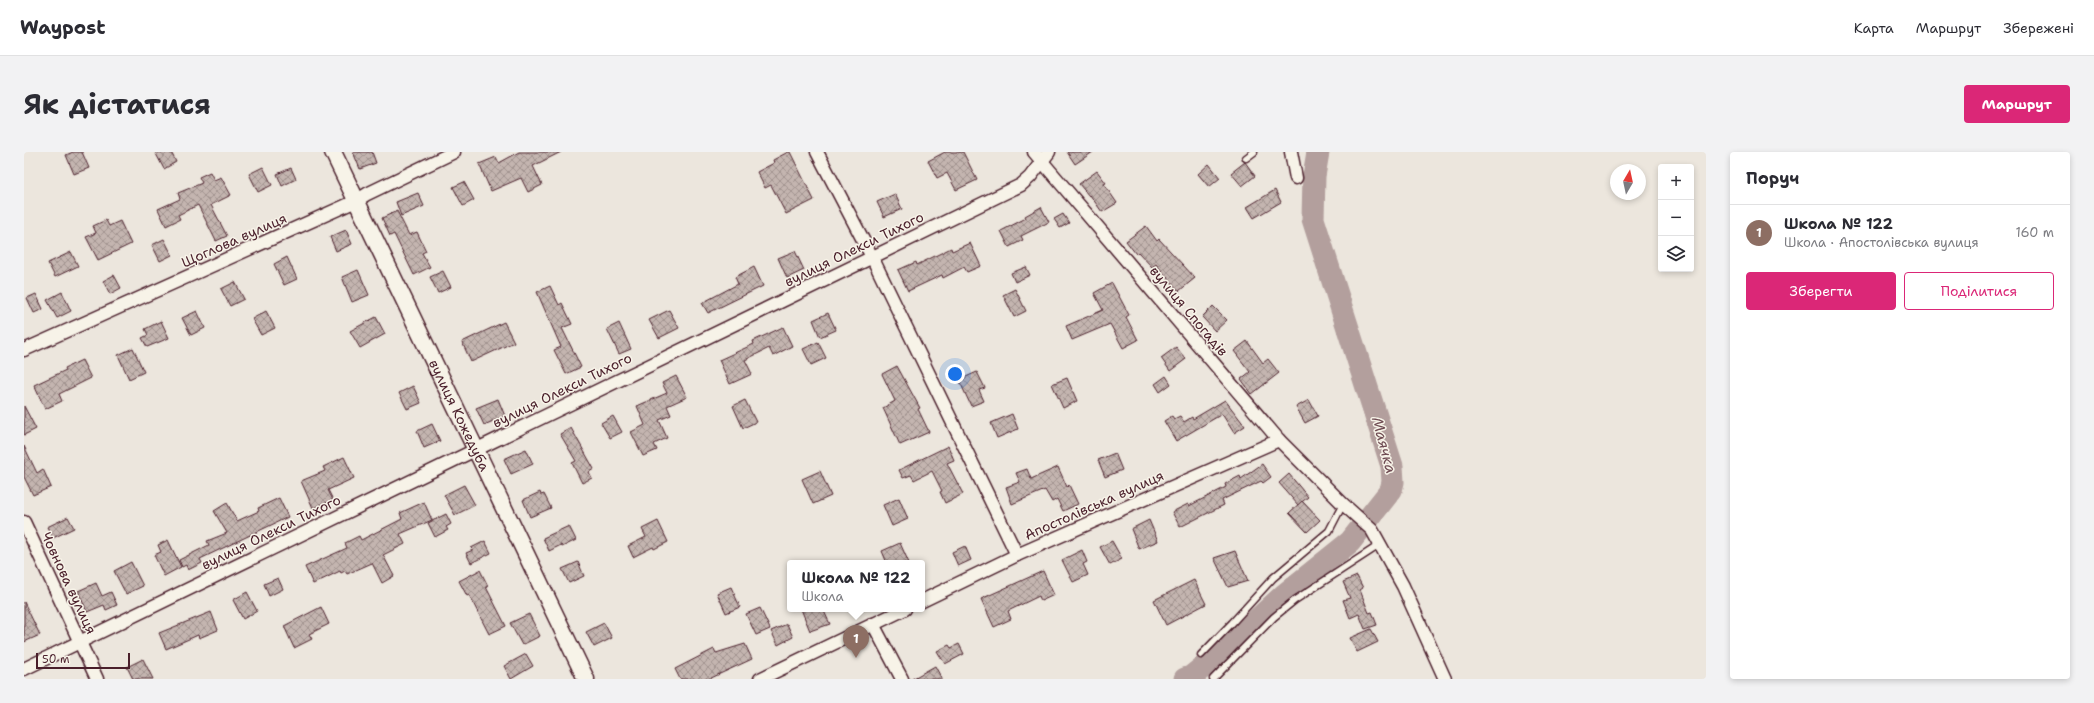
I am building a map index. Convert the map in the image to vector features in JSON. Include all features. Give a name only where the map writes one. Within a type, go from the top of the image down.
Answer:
[{"type":"street","name":"вулиця Кожедуба","points":[[333,152],[477,449],[586,679]]},
{"type":"street","name":"Щоглова вулиця","points":[[24,350],[356,201],[367,194],[454,152]]},
{"type":"street","points":[[817,152],[872,257],[1017,554]]},
{"type":"street","name":"вулиця Спогадів","points":[[1034,152],[1045,157],[1279,440],[1343,504],[1372,530],[1403,586],[1445,679]]},
{"type":"street","points":[[1291,152],[1296,178]]},
{"type":"street","name":"вулиця Олекси Тихого","points":[[24,669],[1021,185],[1030,177],[1045,157]]},
{"type":"street","name":"Апостолівська вулиця","points":[[925,600],[1017,554],[1279,440]]},
{"type":"street","name":"Човнова вулиця","points":[[24,522],[97,679]]},
{"type":"street","points":[[760,679],[899,612]]},
{"type":"street","points":[[873,624],[902,679]]},
{"type":"lane","points":[[1246,158],[1254,152]]},
{"type":"lane","points":[[1201,655],[1232,624],[1273,578],[1329,530],[1343,504]]},
{"type":"lane","points":[[1213,679],[1274,617],[1295,600],[1381,544]]},
{"type":"building","points":[[73,152],[82,152],[89,168],[74,174],[66,155]]},
{"type":"building","points":[[155,152],[171,152],[176,162],[164,169]]},
{"type":"building","points":[[353,152],[372,152],[376,163],[360,169]]},
{"type":"building","points":[[519,152],[561,152],[533,166],[542,185],[528,192],[521,178],[491,191],[479,164],[496,157],[499,163]]},
{"type":"building","points":[[790,152],[814,200],[786,214],[771,185],[765,188],[757,172],[774,163],[773,160]]},
{"type":"building","points":[[945,152],[963,152],[977,180],[956,190],[947,173],[937,178],[928,161]]},
{"type":"building","points":[[1067,152],[1093,152],[1075,164]]},
{"type":"building","points":[[1245,162],[1255,176],[1242,186],[1231,173]]},
{"type":"building","points":[[1209,164],[1220,178],[1209,187],[1198,174]]},
{"type":"building","points":[[263,167],[272,185],[258,192],[249,174]]},
{"type":"building","points":[[291,168],[296,179],[282,186],[277,174]]},
{"type":"building","points":[[1097,171],[1106,183],[1104,184],[1117,203],[1102,212],[1090,195],[1089,196],[1079,184]]},
{"type":"building","points":[[210,172],[214,180],[221,177],[231,195],[211,205],[227,236],[216,241],[198,205],[178,215],[180,219],[166,226],[158,209],[180,199],[178,193],[202,183],[199,177]]},
{"type":"building","points":[[464,182],[474,200],[463,206],[453,187]]},
{"type":"building","points":[[1275,190],[1281,202],[1254,218],[1247,207]]},
{"type":"building","points":[[418,193],[424,206],[401,216],[396,202]]},
{"type":"building","points":[[895,194],[902,209],[884,217],[877,202]]},
{"type":"building","points":[[1041,207],[1049,222],[1021,236],[1023,240],[1009,247],[1001,231],[1026,218],[1025,216]]},
{"type":"building","points":[[397,211],[409,235],[417,232],[426,251],[422,253],[430,267],[414,275],[394,234],[390,236],[382,218]]},
{"type":"building","points":[[1063,214],[1069,223],[1060,228],[1054,219]]},
{"type":"building","points":[[106,220],[109,226],[120,221],[131,244],[98,260],[86,237],[96,233],[93,226]]},
{"type":"building","points":[[1146,226],[1157,241],[1159,239],[1195,278],[1179,291],[1156,264],[1152,267],[1138,252],[1136,254],[1126,241]]},
{"type":"building","points":[[346,230],[352,244],[336,251],[330,237]]},
{"type":"building","points":[[164,239],[172,255],[160,261],[152,245]]},
{"type":"building","points":[[970,243],[981,266],[967,272],[964,267],[943,278],[942,275],[908,291],[898,270],[916,262],[917,265],[951,248],[952,251]]},
{"type":"building","points":[[795,251],[804,270],[787,278],[778,258]]},
{"type":"building","points":[[71,252],[78,266],[55,277],[48,263]]},
{"type":"building","points":[[287,257],[297,279],[284,285],[274,264]]},
{"type":"building","points":[[754,267],[763,286],[708,313],[702,303],[738,284],[735,277]]},
{"type":"building","points":[[1026,267],[1030,275],[1015,282],[1011,273]]},
{"type":"building","points":[[358,270],[369,295],[352,302],[342,277]]},
{"type":"building","points":[[443,271],[451,287],[438,293],[430,277]]},
{"type":"building","points":[[114,275],[121,288],[110,294],[103,281]]},
{"type":"building","points":[[235,282],[244,299],[230,306],[221,289]]},
{"type":"building","points":[[1112,283],[1129,315],[1126,317],[1138,340],[1123,348],[1110,324],[1072,340],[1066,326],[1103,310],[1094,293]]},
{"type":"building","points":[[550,286],[559,305],[562,303],[572,324],[562,328],[581,367],[566,374],[554,350],[561,347],[537,292]]},
{"type":"building","points":[[1015,289],[1026,311],[1014,317],[1003,295]]},
{"type":"building","points":[[62,292],[71,311],[57,318],[47,300]]},
{"type":"building","points":[[36,294],[43,309],[34,313],[27,298]]},
{"type":"building","points":[[1213,306],[1227,320],[1215,331],[1202,317]]},
{"type":"building","points":[[669,310],[679,328],[659,338],[649,320]]},
{"type":"building","points":[[197,311],[205,328],[191,335],[182,318]]},
{"type":"building","points":[[266,311],[275,328],[261,335],[252,319]]},
{"type":"building","points":[[828,313],[836,330],[820,337],[813,320]]},
{"type":"building","points":[[376,317],[385,334],[360,348],[350,331]]},
{"type":"building","points":[[161,321],[169,338],[147,347],[142,338],[148,335],[145,329]]},
{"type":"building","points":[[504,322],[514,342],[471,362],[462,342]]},
{"type":"building","points":[[619,323],[631,349],[619,354],[607,329]]},
{"type":"building","points":[[783,327],[792,346],[773,356],[769,348],[745,360],[752,374],[730,384],[719,360],[754,344],[753,341]]},
{"type":"building","points":[[1247,341],[1263,363],[1268,359],[1279,373],[1252,394],[1241,379],[1250,372],[1234,351]]},
{"type":"building","points":[[818,342],[826,358],[811,365],[803,349]]},
{"type":"building","points":[[1176,347],[1186,359],[1170,371],[1161,358]]},
{"type":"building","points":[[133,348],[144,372],[129,379],[118,355]]},
{"type":"building","points":[[82,360],[91,378],[59,394],[62,401],[45,409],[34,385],[66,370],[65,368]]},
{"type":"building","points":[[897,366],[920,408],[918,409],[929,432],[900,445],[883,408],[895,401],[882,374]]},
{"type":"building","points":[[977,372],[985,388],[979,390],[984,401],[971,406],[959,380]]},
{"type":"building","points":[[676,376],[687,397],[667,406],[671,415],[659,420],[667,438],[654,444],[657,450],[643,456],[631,432],[645,425],[637,406],[667,393],[662,383]]},
{"type":"building","points":[[1166,376],[1171,384],[1160,392],[1155,384]]},
{"type":"building","points":[[1067,378],[1077,401],[1063,408],[1052,384]]},
{"type":"building","points":[[413,386],[421,403],[407,409],[399,393]]},
{"type":"building","points":[[498,399],[505,416],[484,425],[476,408]]},
{"type":"building","points":[[745,400],[756,422],[743,428],[733,406]]},
{"type":"building","points":[[1225,400],[1245,426],[1234,433],[1222,414],[1176,441],[1164,421],[1172,416],[1174,419],[1180,416],[1184,422],[1192,417],[1193,419]]},
{"type":"building","points":[[1309,400],[1318,416],[1305,423],[1296,407]]},
{"type":"building","points":[[24,406],[36,429],[24,435]]},
{"type":"building","points":[[1012,414],[1018,429],[997,438],[991,423]]},
{"type":"building","points":[[613,416],[622,432],[610,438],[601,423]]},
{"type":"building","points":[[432,424],[440,441],[424,448],[417,431]]},
{"type":"building","points":[[571,428],[594,469],[589,472],[592,478],[582,483],[572,463],[576,461],[560,434]]},
{"type":"building","points":[[24,446],[37,473],[43,469],[51,487],[33,495],[24,477]]},
{"type":"building","points":[[948,446],[954,460],[947,463],[963,494],[945,503],[940,492],[942,491],[932,471],[914,480],[911,475],[903,478],[899,470]]},
{"type":"building","points":[[526,449],[533,464],[511,474],[504,459]]},
{"type":"building","points":[[1115,453],[1122,470],[1105,477],[1098,460]]},
{"type":"building","points":[[344,457],[354,478],[328,490],[333,500],[313,508],[301,481],[325,471],[323,467]]},
{"type":"building","points":[[1262,464],[1271,477],[1263,483],[1261,481],[1222,500],[1224,505],[1180,527],[1172,512],[1188,504],[1189,506],[1226,487],[1225,484],[1240,476],[1241,479]]},
{"type":"building","points":[[1058,467],[1067,487],[1069,485],[1078,504],[1063,511],[1057,499],[1052,502],[1045,490],[1012,504],[1006,487],[1020,482],[1016,473],[1027,469],[1031,479]]},
{"type":"building","points":[[820,471],[831,496],[813,504],[802,479]]},
{"type":"building","points":[[1289,474],[1308,497],[1298,505],[1279,483]]},
{"type":"building","points":[[464,485],[475,505],[455,515],[444,495]]},
{"type":"building","points":[[540,492],[541,495],[544,494],[551,508],[530,517],[523,500]]},
{"type":"building","points":[[279,498],[288,517],[200,559],[202,563],[188,570],[186,565],[182,567],[179,560],[209,545],[207,541],[227,533],[214,511],[227,503],[237,521],[259,511],[258,508]]},
{"type":"building","points":[[899,498],[908,519],[892,526],[883,505]]},
{"type":"building","points":[[1302,501],[1320,520],[1307,532],[1289,513]]},
{"type":"building","points":[[424,502],[432,520],[400,534],[405,544],[383,555],[394,576],[382,583],[372,563],[347,574],[345,571],[341,573],[340,571],[313,584],[305,567],[347,548],[345,543],[359,536],[361,540],[402,519],[400,513]]},
{"type":"building","points":[[446,514],[451,524],[446,527],[448,530],[435,537],[428,523]]},
{"type":"building","points":[[68,517],[74,528],[53,538],[47,527]]},
{"type":"building","points":[[1149,520],[1158,541],[1139,549],[1131,529]]},
{"type":"building","points":[[658,521],[668,542],[654,549],[653,547],[633,557],[628,546],[646,537],[642,529]]},
{"type":"building","points":[[569,526],[576,540],[562,547],[561,545],[549,551],[543,538]]},
{"type":"building","points":[[168,540],[181,567],[164,576],[154,555],[161,552],[158,545]]},
{"type":"building","points":[[485,541],[491,553],[471,563],[466,553],[473,550],[471,548]]},
{"type":"building","points":[[1112,541],[1122,559],[1110,565],[1100,547]]},
{"type":"building","points":[[900,543],[908,560],[886,560],[882,551]]},
{"type":"building","points":[[965,546],[971,560],[958,566],[952,552]]},
{"type":"building","points":[[1082,550],[1087,562],[1083,564],[1088,575],[1073,582],[1062,560]]},
{"type":"building","points":[[1235,551],[1248,581],[1228,587],[1214,558]]},
{"type":"building","points":[[131,562],[143,586],[126,594],[114,571]]},
{"type":"building","points":[[578,562],[584,576],[569,583],[562,569]]},
{"type":"building","points":[[480,570],[488,586],[486,587],[506,626],[489,634],[469,595],[467,596],[459,581]]},
{"type":"building","points":[[1043,571],[1054,595],[1041,601],[1039,596],[1008,611],[1011,619],[994,627],[981,599]]},
{"type":"building","points":[[1357,576],[1363,588],[1360,590],[1369,613],[1372,612],[1377,625],[1365,629],[1359,614],[1350,618],[1343,600],[1350,598],[1343,582]]},
{"type":"building","points":[[278,578],[283,589],[269,596],[264,584]]},
{"type":"building","points":[[1194,580],[1206,604],[1166,625],[1154,600]]},
{"type":"building","points":[[96,583],[102,596],[111,592],[117,605],[106,610],[104,605],[87,612],[78,591]]},
{"type":"building","points":[[731,587],[740,607],[726,613],[717,593]]},
{"type":"building","points":[[247,592],[257,611],[243,619],[233,600]]},
{"type":"building","points":[[24,602],[40,635],[24,642]]},
{"type":"building","points":[[321,607],[329,624],[309,634],[312,639],[294,648],[284,626]]},
{"type":"building","points":[[760,608],[770,629],[756,635],[746,614]]},
{"type":"building","points":[[211,612],[218,630],[199,638],[198,635],[166,649],[159,633]]},
{"type":"building","points":[[802,612],[824,612],[830,624],[810,631]]},
{"type":"building","points":[[529,614],[540,636],[522,645],[510,623]]},
{"type":"building","points":[[604,623],[612,638],[594,647],[586,632]]},
{"type":"building","points":[[787,624],[793,637],[778,645],[771,631]]},
{"type":"building","points":[[1371,629],[1378,642],[1357,652],[1350,638]]},
{"type":"building","points":[[745,644],[752,659],[709,679],[680,679],[675,669],[714,649],[716,653]]},
{"type":"building","points":[[959,644],[964,654],[945,664],[937,651],[949,645],[951,648]]},
{"type":"building","points":[[526,654],[533,666],[511,679],[504,666]]},
{"type":"building","points":[[143,659],[153,679],[133,679],[127,667]]},
{"type":"building","points":[[935,666],[942,679],[912,679]]},
{"type":"waterway","name":"Маячка","points":[[1185,679],[1191,677],[1222,652],[1284,595],[1350,542],[1391,490],[1393,482],[1392,466],[1313,219],[1314,176],[1318,152]]},
{"type":"place","name":"Школа № 122","points":[[856,658]]}]
